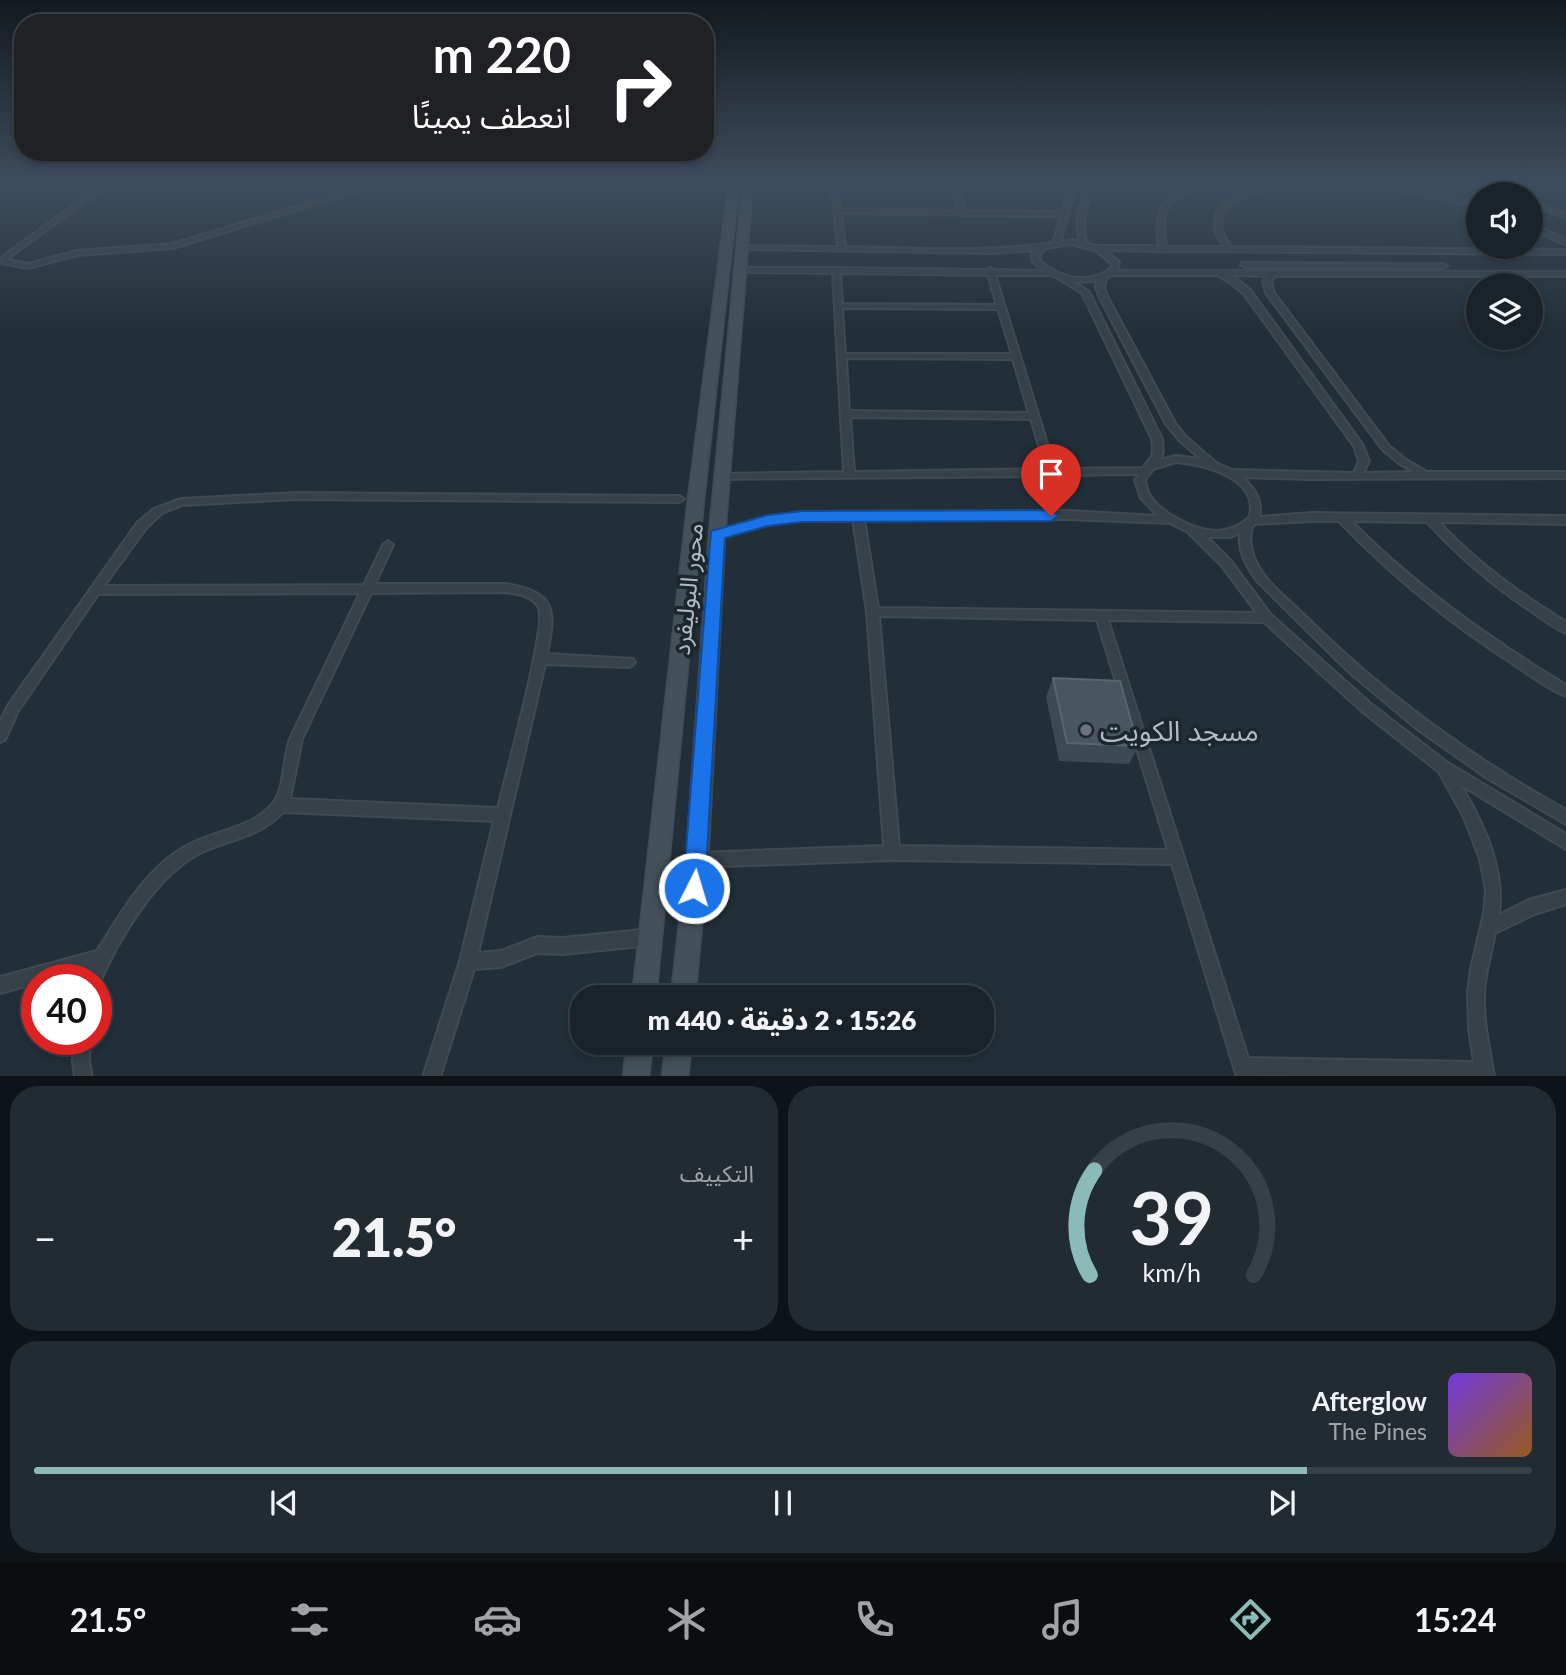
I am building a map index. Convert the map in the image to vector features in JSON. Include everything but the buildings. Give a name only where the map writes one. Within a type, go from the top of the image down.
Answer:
[{"type":"street","points":[[39,232],[5,257],[4,261],[27,266],[77,253],[173,246],[219,232]]},
{"type":"street","name":"محور البوليفرد","points":[[645,985],[698,486],[728,232]]},
{"type":"street","name":"محور البوليفرد","points":[[684,985],[697,860],[721,477],[744,232]]},
{"type":"street","points":[[840,232],[842,249]]},
{"type":"street","points":[[1056,243],[1061,232]]},
{"type":"street","points":[[1081,232],[1084,244]]},
{"type":"street","points":[[1160,232],[1163,250]]},
{"type":"street","points":[[1216,232],[1228,250]]},
{"type":"street","points":[[1545,232],[1566,243]]},
{"type":"street","points":[[743,248],[993,251],[1041,248],[1056,243],[1084,244],[1097,248],[1163,250],[1566,252]]},
{"type":"street","points":[[1041,248],[1035,254],[1037,262],[1085,292],[1157,439],[1158,452],[1154,464]]},
{"type":"street","points":[[1097,248],[1115,262],[1113,272]]},
{"type":"street","points":[[1109,248],[1119,252],[1155,255],[1566,258]]},
{"type":"street","points":[[1125,271],[1138,265],[1566,267]]},
{"type":"street","points":[[836,270],[849,475]]},
{"type":"street","points":[[990,270],[1052,474]]},
{"type":"street","points":[[741,271],[990,270],[1056,274],[1083,280],[1125,271],[1566,274]]},
{"type":"street","points":[[1214,271],[1234,281],[1247,292],[1359,446],[1364,461],[1358,474]]},
{"type":"street","points":[[1272,272],[1267,282],[1270,293],[1386,448],[1426,475]]},
{"type":"street","points":[[1103,277],[1100,288],[1104,298],[1171,424],[1182,438],[1216,467]]},
{"type":"street","points":[[839,306],[1001,307]]},
{"type":"street","points":[[843,356],[1016,357]]},
{"type":"street","points":[[845,414],[1034,416]]},
{"type":"street","points":[[1168,520],[1146,500],[1141,490],[1140,480],[1144,471],[1154,464],[1189,460],[1229,473],[1250,491],[1255,502],[1256,512],[1243,540],[1248,558],[1259,576],[1326,645],[1387,698],[1461,752],[1566,817]]},
{"type":"street","points":[[721,477],[1144,471]]},
{"type":"street","points":[[1229,473],[1308,476],[1566,475]]},
{"type":"street","points":[[0,736],[13,708],[142,525],[158,511],[181,502],[296,496],[679,499]]},
{"type":"street","points":[[717,535],[786,518],[858,516],[1069,515],[1168,520],[1192,529],[1223,533],[1250,523],[1340,517],[1566,520]]},
{"type":"street","points":[[858,516],[873,612],[892,853]]},
{"type":"street","points":[[1340,517],[1416,590],[1467,628],[1566,691]]},
{"type":"street","points":[[1430,519],[1454,546],[1484,573],[1523,602],[1566,628]]},
{"type":"street","points":[[1192,529],[1226,563],[1268,618],[1367,708],[1443,766],[1566,842]]},
{"type":"street","points":[[99,964],[146,889],[166,871],[186,854],[209,841],[263,824],[280,805],[296,739],[388,545]]},
{"type":"street","points":[[96,590],[525,590],[536,595],[547,609],[548,619],[540,659],[468,961],[430,1076]]},
{"type":"street","points":[[873,612],[1268,618]]},
{"type":"street","points":[[1101,615],[1244,1071],[1485,1074],[1476,1017],[1476,992],[1490,928],[1493,889],[1483,847],[1466,806],[1443,766]]},
{"type":"street","points":[[540,659],[629,662]]},
{"type":"street","points":[[280,805],[503,815]]},
{"type":"street","points":[[697,860],[892,853],[1177,857]]},
{"type":"street","points":[[1490,928],[1529,908],[1566,897]]},
{"type":"street","points":[[468,961],[501,959],[537,945],[563,946],[651,937]]},
{"type":"street","points":[[0,985],[102,958]]},
{"type":"street","points":[[81,1055],[84,1076]]},
{"type":"street","points":[[636,1076],[639,1055]]},
{"type":"street","points":[[675,1076],[678,1055]]},
{"type":"place","name":"مسجد الكويت","points":[[1086,730]]},
{"type":"route","points":[[694,888],[717,535],[768,520],[803,516],[1051,516]]}]
